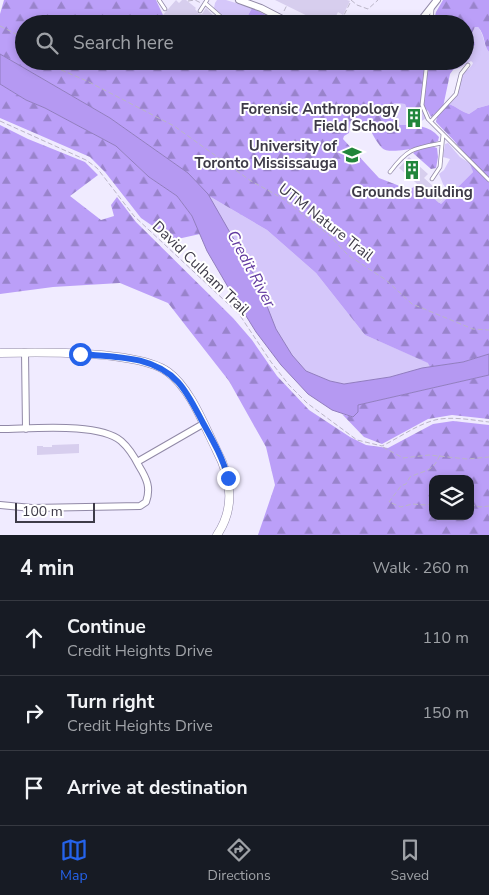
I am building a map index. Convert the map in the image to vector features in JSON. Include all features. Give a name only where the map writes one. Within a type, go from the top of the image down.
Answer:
[{"type":"street","points":[[239,0],[247,1],[274,15]]},
{"type":"street","points":[[425,15],[437,0]]},
{"type":"street","points":[[0,353],[25,352],[132,358],[168,372],[179,383],[224,465],[230,493],[228,514],[217,535]]},
{"type":"street","points":[[25,352],[26,429]]},
{"type":"street","points":[[137,462],[203,424]]},
{"type":"street","points":[[0,429],[76,429],[102,432],[121,441],[147,478],[149,488],[146,502],[140,506],[32,508],[0,505]]},
{"type":"lane","points":[[159,0],[165,10]]},
{"type":"lane","points":[[200,11],[205,2],[219,15]]},
{"type":"lane","points":[[432,6],[432,15]]},
{"type":"lane","points":[[426,70],[422,105],[431,121],[489,180]]},
{"type":"lane","points":[[431,121],[456,94],[461,74],[464,70]]},
{"type":"lane","points":[[432,179],[440,167],[443,134]]},
{"type":"lane","points":[[390,172],[402,156],[420,147],[442,143]]},
{"type":"path","points":[[188,2],[194,0],[205,2]]},
{"type":"path","points":[[344,15],[351,0],[368,9],[378,0]]},
{"type":"path","points":[[284,11],[287,6]]},
{"type":"path","points":[[0,26],[15,34]]},
{"type":"path","name":"UTM Nature Trail","points":[[59,70],[87,81],[174,126],[251,181],[282,198],[329,235],[348,255],[386,280],[412,304],[473,329],[489,330]]},
{"type":"path","name":"David Culham Trail","points":[[0,121],[86,160],[97,168],[134,216],[239,314],[289,385],[307,403],[357,440],[382,446],[404,458],[440,455],[468,459],[489,457]]},
{"type":"path","points":[[382,446],[419,426],[435,420],[447,418],[489,422]]},
{"type":"path","points":[[429,504],[412,504],[401,507],[389,502],[410,477],[430,470],[435,466],[440,455]]},
{"type":"path","points":[[474,505],[489,506]]},
{"type":"shaded area","points":[[217,0],[226,0],[252,8],[248,15],[222,15],[214,8]]},
{"type":"shaded area","points":[[478,27],[480,30],[489,52],[489,105],[478,108],[469,114],[449,104],[457,96],[463,75],[467,70],[474,70],[474,29]]},
{"type":"shaded area","name":"Credit River","points":[[0,54],[15,63],[15,70],[28,70],[110,118],[188,173],[208,194],[256,278],[276,329],[292,355],[306,371],[330,381],[344,384],[390,377],[422,368],[463,362],[489,354],[489,375],[358,405],[358,412],[353,417],[332,410],[308,394],[281,365],[256,332],[207,251],[192,216],[177,196],[149,177],[116,146],[45,108],[26,100],[0,84]]},
{"type":"shaded area","points":[[395,103],[405,104],[409,115],[416,114],[421,105],[426,118],[416,125],[400,125],[392,105]]},
{"type":"shaded area","points":[[448,143],[460,157],[471,164],[473,172],[441,204],[439,203],[449,193],[439,174],[444,170],[450,159],[443,157],[445,144]]},
{"type":"shaded area","points":[[209,196],[267,230],[316,273],[365,335],[429,363],[430,367],[390,377],[344,384],[330,381],[306,371],[292,355],[276,329]]},
{"type":"green space","name":"University of Toronto Mississauga","points":[[4,0],[156,0],[163,15],[15,15],[15,63],[0,54],[0,14]]},
{"type":"green space","points":[[443,0],[489,0],[489,52],[478,27],[474,29],[474,15],[435,15]]},
{"type":"green space","points":[[252,8],[266,15],[248,15]]},
{"type":"green space","name":"University of Toronto Mississauga","points":[[28,70],[453,70],[450,74],[443,107],[431,117],[428,111],[421,105],[416,114],[409,115],[405,104],[395,103],[392,105],[400,125],[416,126],[431,130],[439,137],[438,141],[410,149],[386,150],[380,146],[367,125],[363,123],[350,124],[349,133],[343,139],[379,178],[410,190],[420,181],[424,189],[441,204],[473,172],[463,151],[436,122],[437,117],[449,104],[469,114],[478,108],[489,105],[489,354],[463,362],[430,367],[428,363],[365,335],[316,273],[267,230],[209,196],[188,173],[110,118]]},
{"type":"green space","points":[[0,84],[26,100],[45,108],[116,146],[149,177],[177,196],[192,216],[200,234],[173,240],[141,218],[105,172],[90,157],[0,118]]},
{"type":"green space","points":[[0,125],[28,139],[85,162],[98,175],[70,196],[101,220],[114,216],[111,205],[117,197],[136,222],[233,318],[252,340],[277,376],[309,410],[350,437],[366,445],[388,448],[433,424],[453,421],[489,425],[489,535],[258,535],[275,485],[266,447],[229,381],[168,303],[120,283],[53,287],[0,294]]},
{"type":"green space","points":[[421,148],[437,148],[438,157],[436,168],[431,169],[413,153]]},
{"type":"green space","points":[[489,375],[489,419],[452,415],[428,419],[382,444],[364,437],[342,414],[353,417],[358,405]]},
{"type":"building","points":[[176,0],[179,3],[182,0],[186,0],[196,8],[199,14],[202,14],[206,8],[213,15],[163,15]]},
{"type":"building","points":[[275,0],[350,1],[343,15],[338,12],[336,15],[306,15]]},
{"type":"building","points":[[409,157],[428,174],[424,178],[445,197],[439,203],[399,168]]},
{"type":"building","points":[[79,444],[79,453],[37,455],[37,446],[52,447],[52,445]]},
{"type":"place","name":"Forensic Anthropology Field School","points":[[414,118]]},
{"type":"place","name":"University of Toronto Mississauga","points":[[352,155]]},
{"type":"place","name":"Grounds Building","points":[[412,170]]},
{"type":"route","points":[[80,354],[132,358],[168,372],[188,395],[224,465],[228,478]]}]
